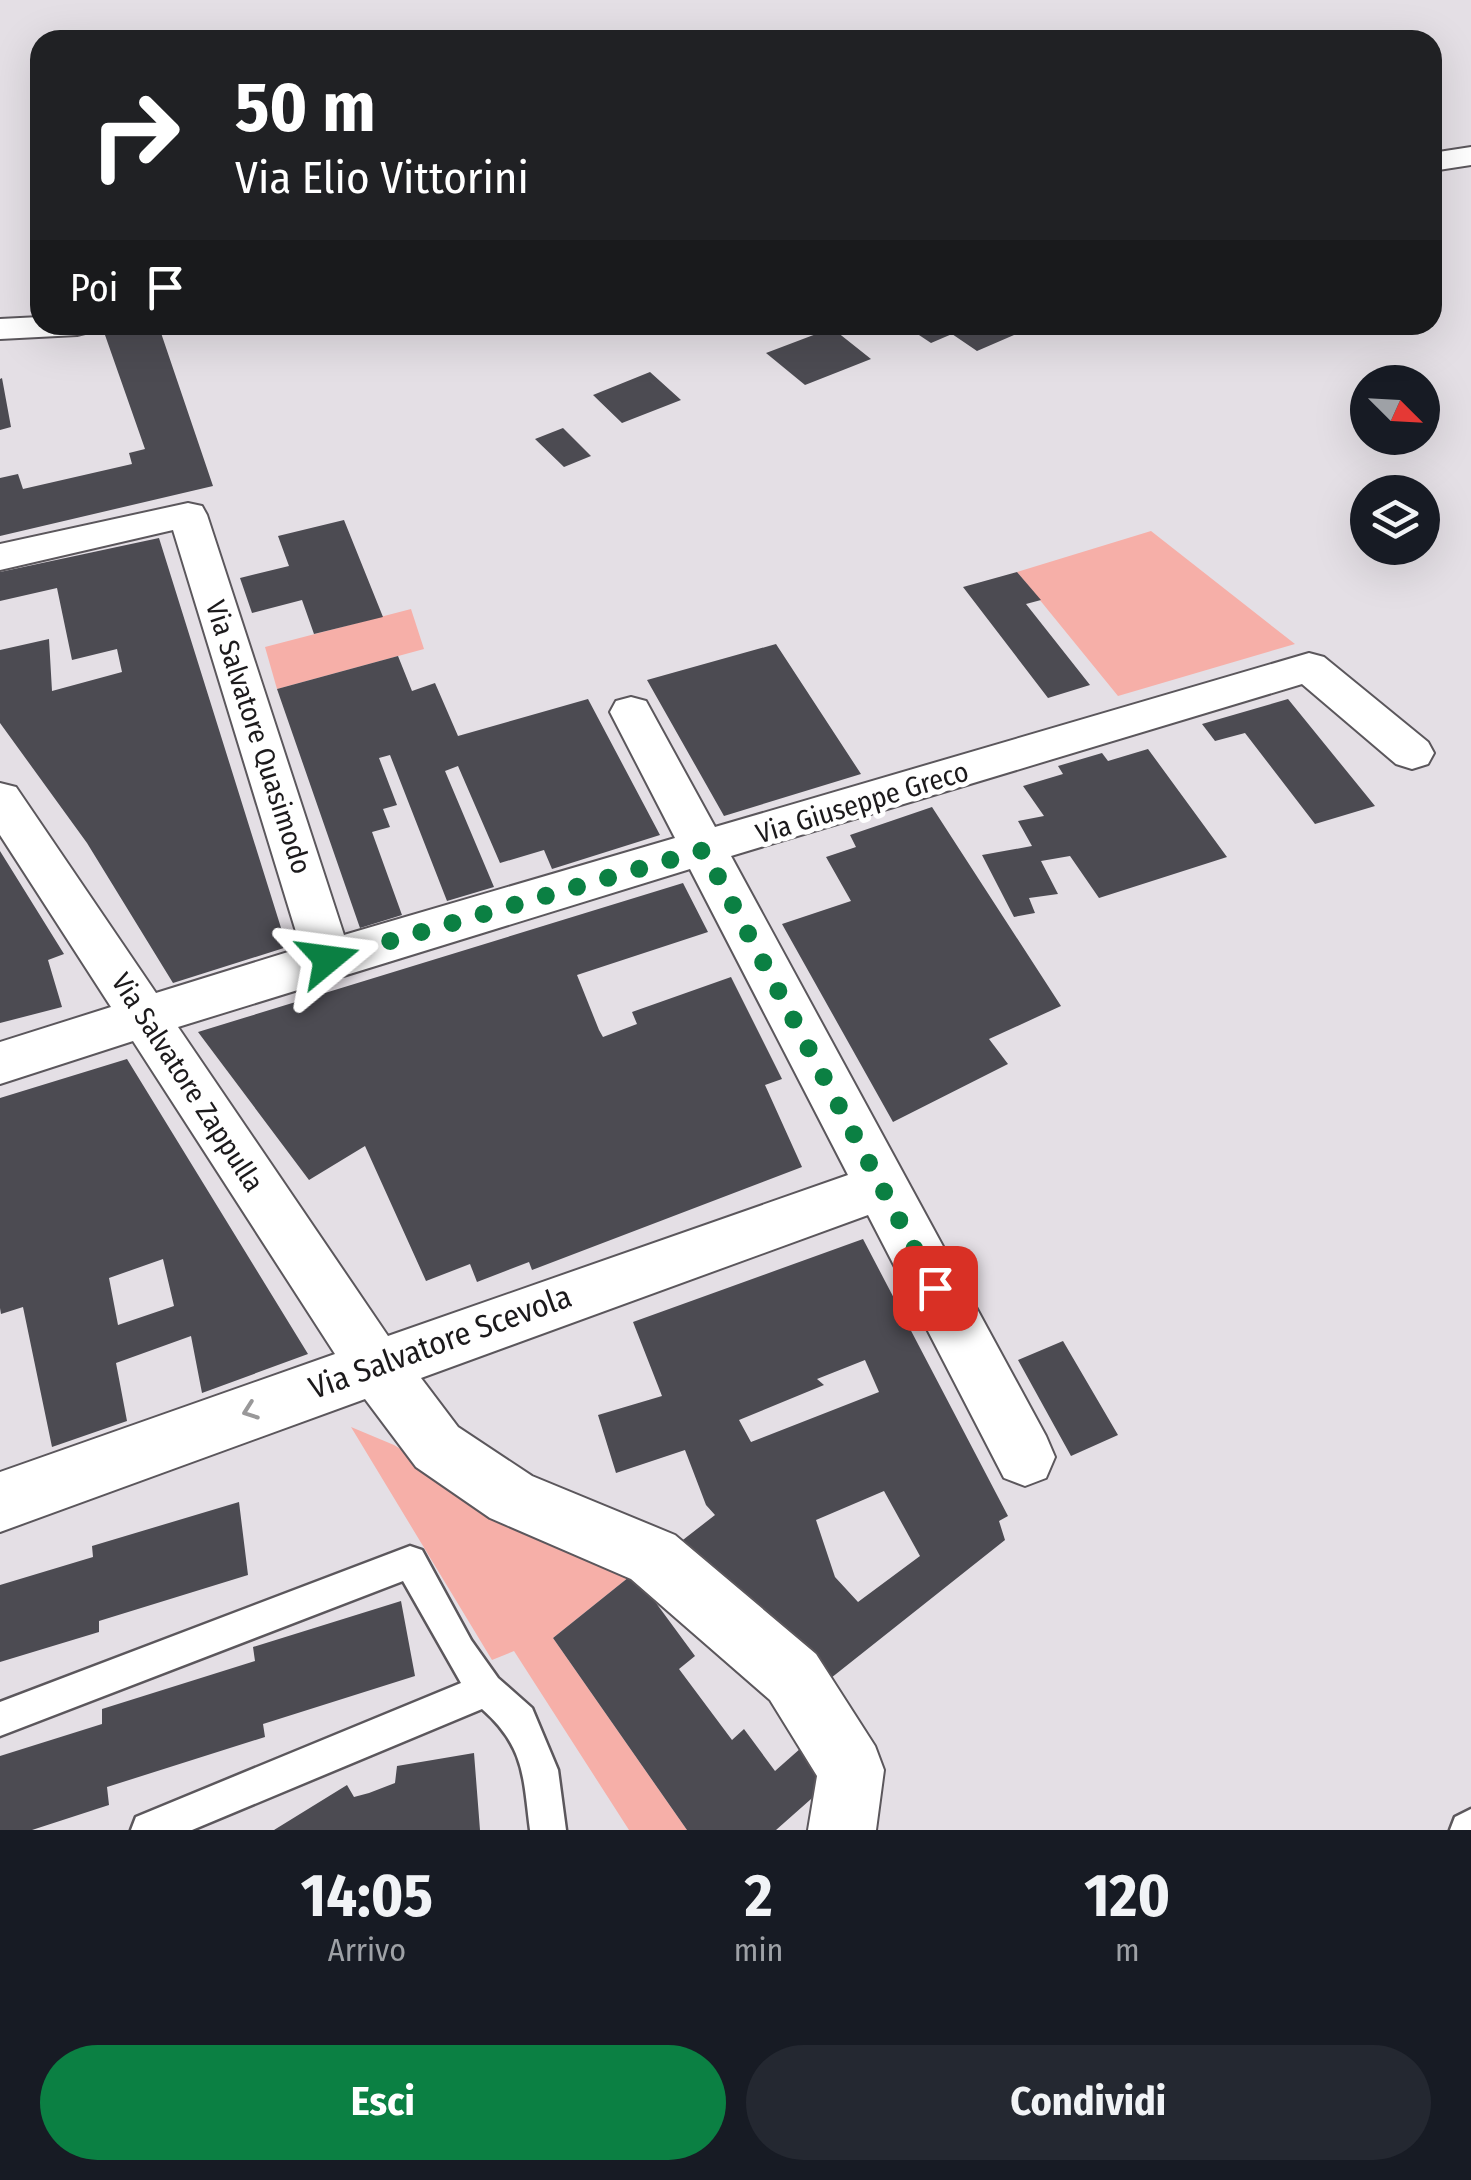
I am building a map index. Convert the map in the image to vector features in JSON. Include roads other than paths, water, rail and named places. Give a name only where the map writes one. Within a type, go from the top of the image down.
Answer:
[{"type":"street","points":[[1442,160],[1471,156]]},
{"type":"street","points":[[0,330],[30,328]]},
{"type":"street","name":"Via Salvatore Quasimodo","points":[[0,557],[188,515],[328,959]]},
{"type":"street","name":"Via Giuseppe Greco","points":[[0,1063],[328,959],[1309,668],[1412,753]]},
{"type":"street","points":[[631,712],[1025,1457]]},
{"type":"street","name":"Via Salvatore Zappulla","points":[[0,800],[374,1365],[437,1447],[511,1497],[653,1558],[793,1678],[851,1770],[842,1830]]},
{"type":"street","name":"Via Salvatore Scevola","points":[[0,1502],[882,1186]]},
{"type":"lane","points":[[0,1719],[410,1562],[459,1652],[486,1690],[520,1720],[540,1770],[548,1830]]},
{"type":"lane","points":[[149,1830],[486,1690]]}]
